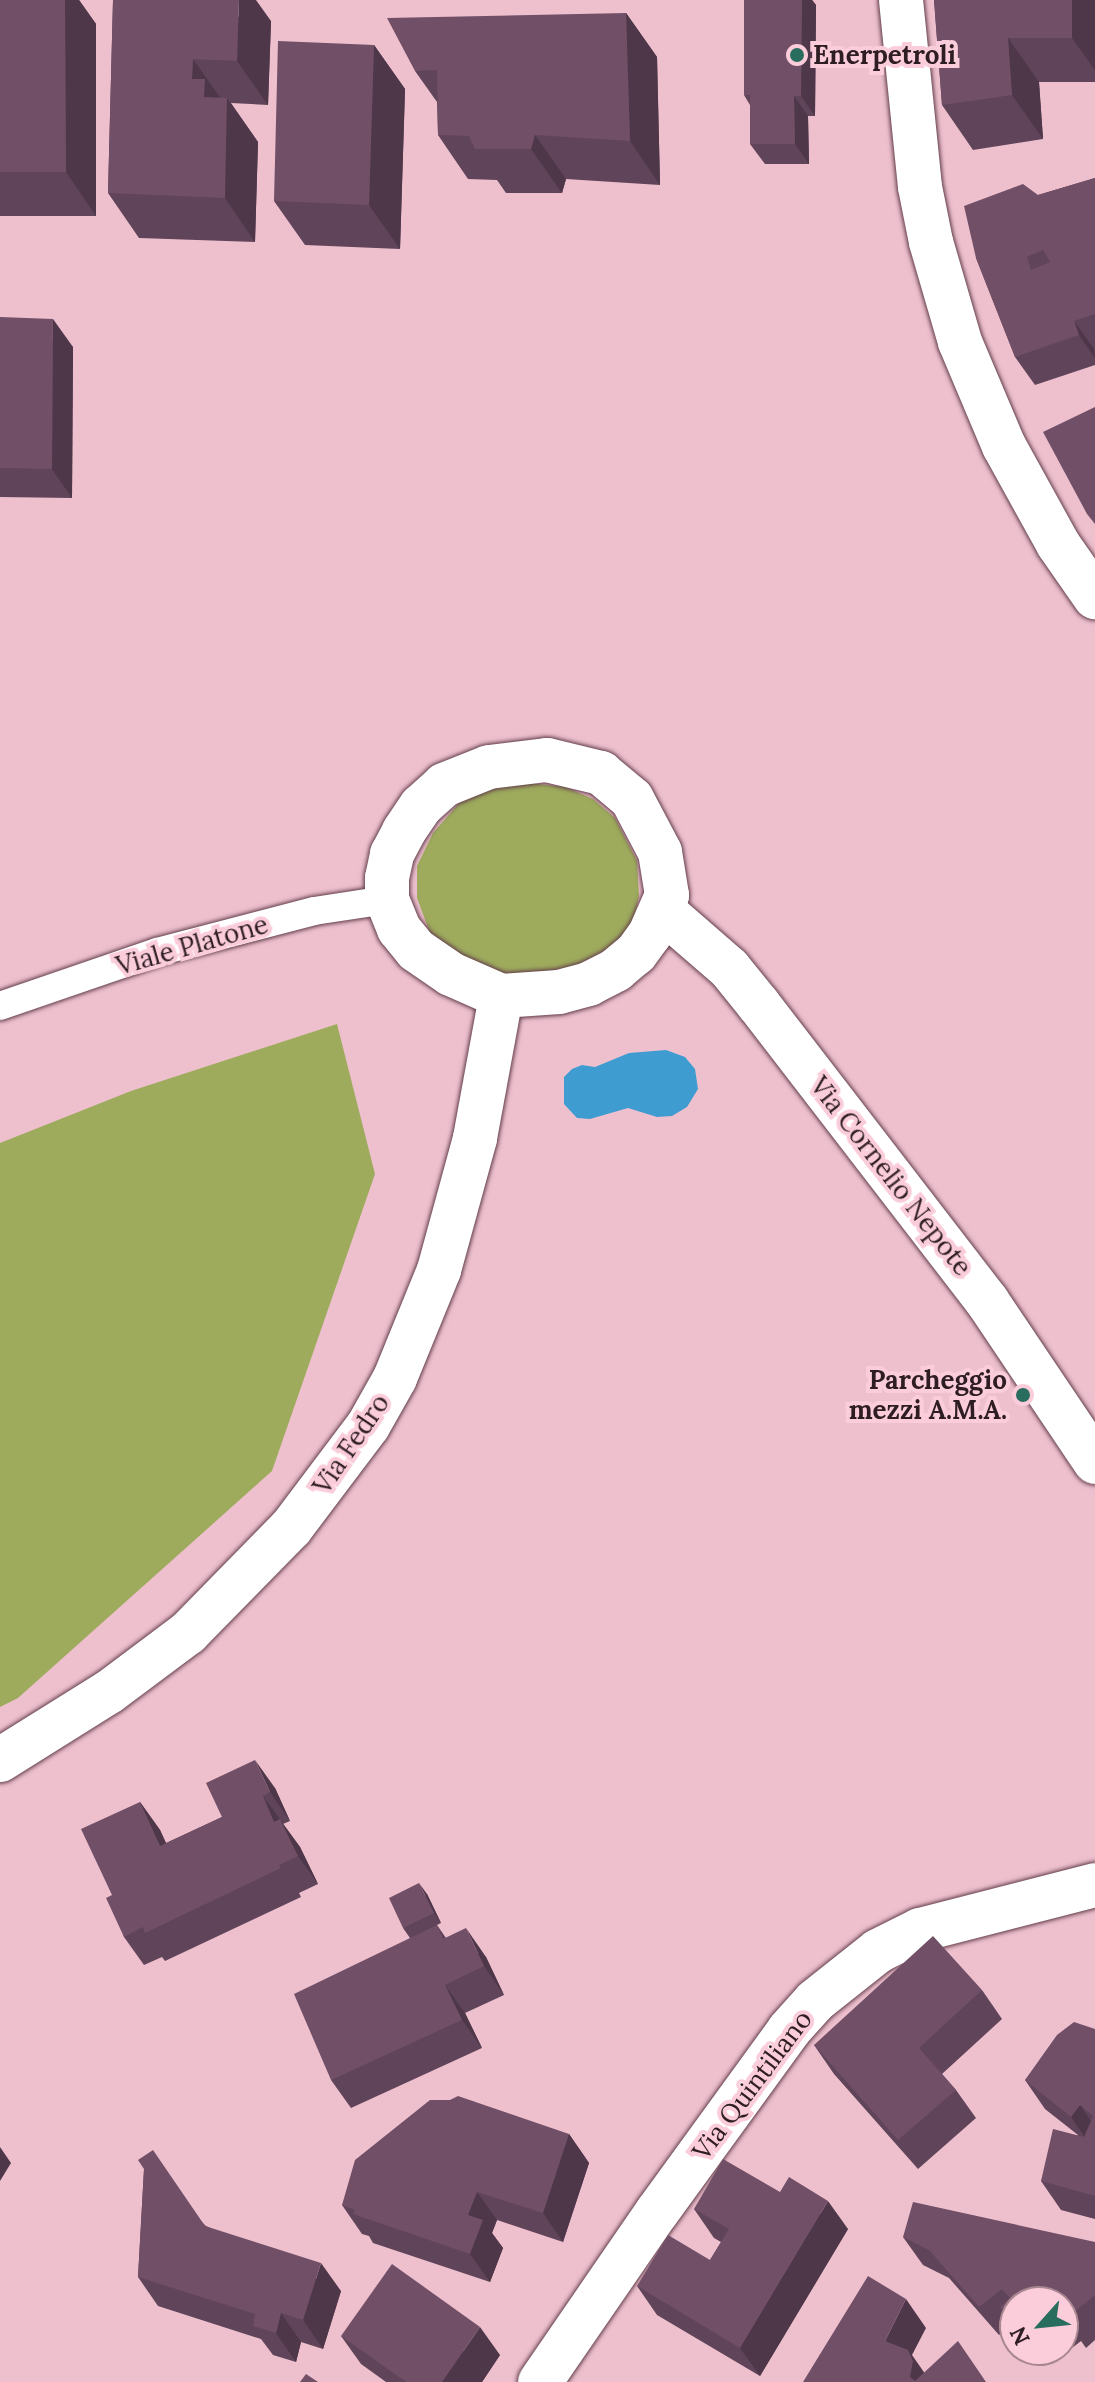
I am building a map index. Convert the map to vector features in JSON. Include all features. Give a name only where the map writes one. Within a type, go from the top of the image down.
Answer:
[{"type":"street","points":[[901,0],[920,187],[931,242],[960,342],[1004,446],[1058,544],[1095,597]]},
{"type":"street","points":[[547,760],[601,773],[632,799],[660,852],[667,895],[662,910],[636,953],[616,970],[589,984],[559,992],[501,996],[451,974],[416,950],[399,929],[387,900],[392,854],[421,806],[444,785],[489,767],[547,760]]},
{"type":"street","name":"Via Cornelio Nepote","points":[[662,910],[729,968],[769,1017],[987,1301],[1095,1462]]},
{"type":"street","name":"Via Fedro","points":[[0,1760],[109,1692],[188,1633],[291,1528],[368,1426],[395,1378],[439,1270],[475,1138],[501,996]]},
{"type":"street","name":"Via Quintiliano","points":[[540,2382],[657,2212],[789,2030],[842,1977],[878,1951],[920,1930],[1095,1885]]},
{"type":"lane","name":"Viale Platone","points":[[0,1006],[157,952],[314,911],[387,900]]},
{"type":"green space","points":[[529,783],[565,787],[593,799],[615,818],[637,861],[639,896],[633,922],[618,943],[598,959],[560,974],[492,976],[430,933],[417,898],[417,866],[433,833],[460,802],[500,786]]},
{"type":"green space","points":[[337,1024],[375,1174],[272,1471],[18,1698],[0,1707],[0,1143],[131,1091]]},
{"type":"water","points":[[666,1050],[685,1057],[695,1069],[698,1089],[687,1107],[672,1116],[657,1117],[628,1108],[590,1119],[577,1118],[564,1104],[564,1077],[572,1069],[582,1065],[595,1067],[629,1053]]},
{"type":"building","points":[[0,0],[65,0],[66,172],[0,172]]},
{"type":"building","points":[[113,0],[239,0],[237,61],[193,59],[192,79],[205,79],[204,97],[227,98],[225,198],[108,193]]},
{"type":"building","points":[[744,0],[802,0],[801,96],[794,96],[795,144],[750,144],[750,95],[744,95]]},
{"type":"building","points":[[934,0],[1072,0],[1072,38],[1008,38],[1012,95],[942,105]]},
{"type":"building","points":[[626,13],[630,141],[535,135],[531,149],[475,149],[469,136],[438,135],[437,70],[415,71],[387,18]]},
{"type":"building","points":[[278,41],[374,45],[369,205],[274,201]]},
{"type":"building","points":[[1095,178],[1095,314],[1074,321],[1079,335],[1015,357],[976,258],[964,206],[1023,184],[1038,195]],"holes":[[[1043,250],[1050,262],[1031,270],[1027,257]]]},
{"type":"building","points":[[0,317],[53,319],[52,469],[0,468]]},
{"type":"building","points":[[1095,407],[1095,524],[1043,432]]},
{"type":"building","points":[[255,1760],[270,1792],[263,1796],[274,1822],[280,1819],[298,1856],[279,1865],[281,1868],[145,1933],[143,1927],[124,1937],[106,1898],[112,1895],[81,1829],[140,1802],[160,1846],[222,1817],[206,1783]]},
{"type":"building","points":[[419,1883],[434,1913],[403,1928],[389,1898]]},
{"type":"building","points":[[437,1925],[443,1939],[466,1928],[484,1966],[445,1985],[462,2020],[331,2080],[294,1994]]},
{"type":"building","points":[[933,1936],[982,1990],[919,2048],[956,2090],[898,2140],[814,2045]]},
{"type":"building","points":[[1074,2022],[1095,2029],[1095,2196],[1041,2181],[1053,2129],[1084,2137],[1093,2116],[1080,2105],[1071,2117],[1025,2080],[1057,2035]]},
{"type":"building","points":[[458,2096],[569,2134],[543,2213],[477,2192],[468,2215],[483,2220],[470,2254],[353,2214],[355,2210],[342,2205],[355,2160],[430,2100],[450,2100]]},
{"type":"building","points":[[153,2150],[205,2226],[321,2263],[303,2320],[281,2313],[276,2333],[253,2326],[255,2314],[138,2277],[144,2169],[138,2160]]},
{"type":"building","points":[[723,2159],[780,2192],[789,2177],[828,2201],[740,2348],[637,2286],[668,2235],[710,2260],[729,2229],[694,2209]]},
{"type":"building","points":[[913,2202],[1095,2242],[1095,2295],[1079,2308],[1079,2286],[999,2286],[999,2291],[979,2307],[929,2250],[903,2237]]},
{"type":"building","points":[[392,2264],[480,2327],[442,2382],[406,2382],[341,2336]]},
{"type":"building","points":[[868,2276],[906,2299],[885,2341],[908,2350],[913,2361],[910,2377],[915,2381],[958,2341],[986,2382],[803,2382]]},
{"type":"building","points":[[306,2374],[318,2382],[300,2382]]},
{"type":"place","name":"Enerpetroli","points":[[797,55]]},
{"type":"place","name":"Parcheggio mezzi A.M.A.","points":[[1023,1395]]}]
